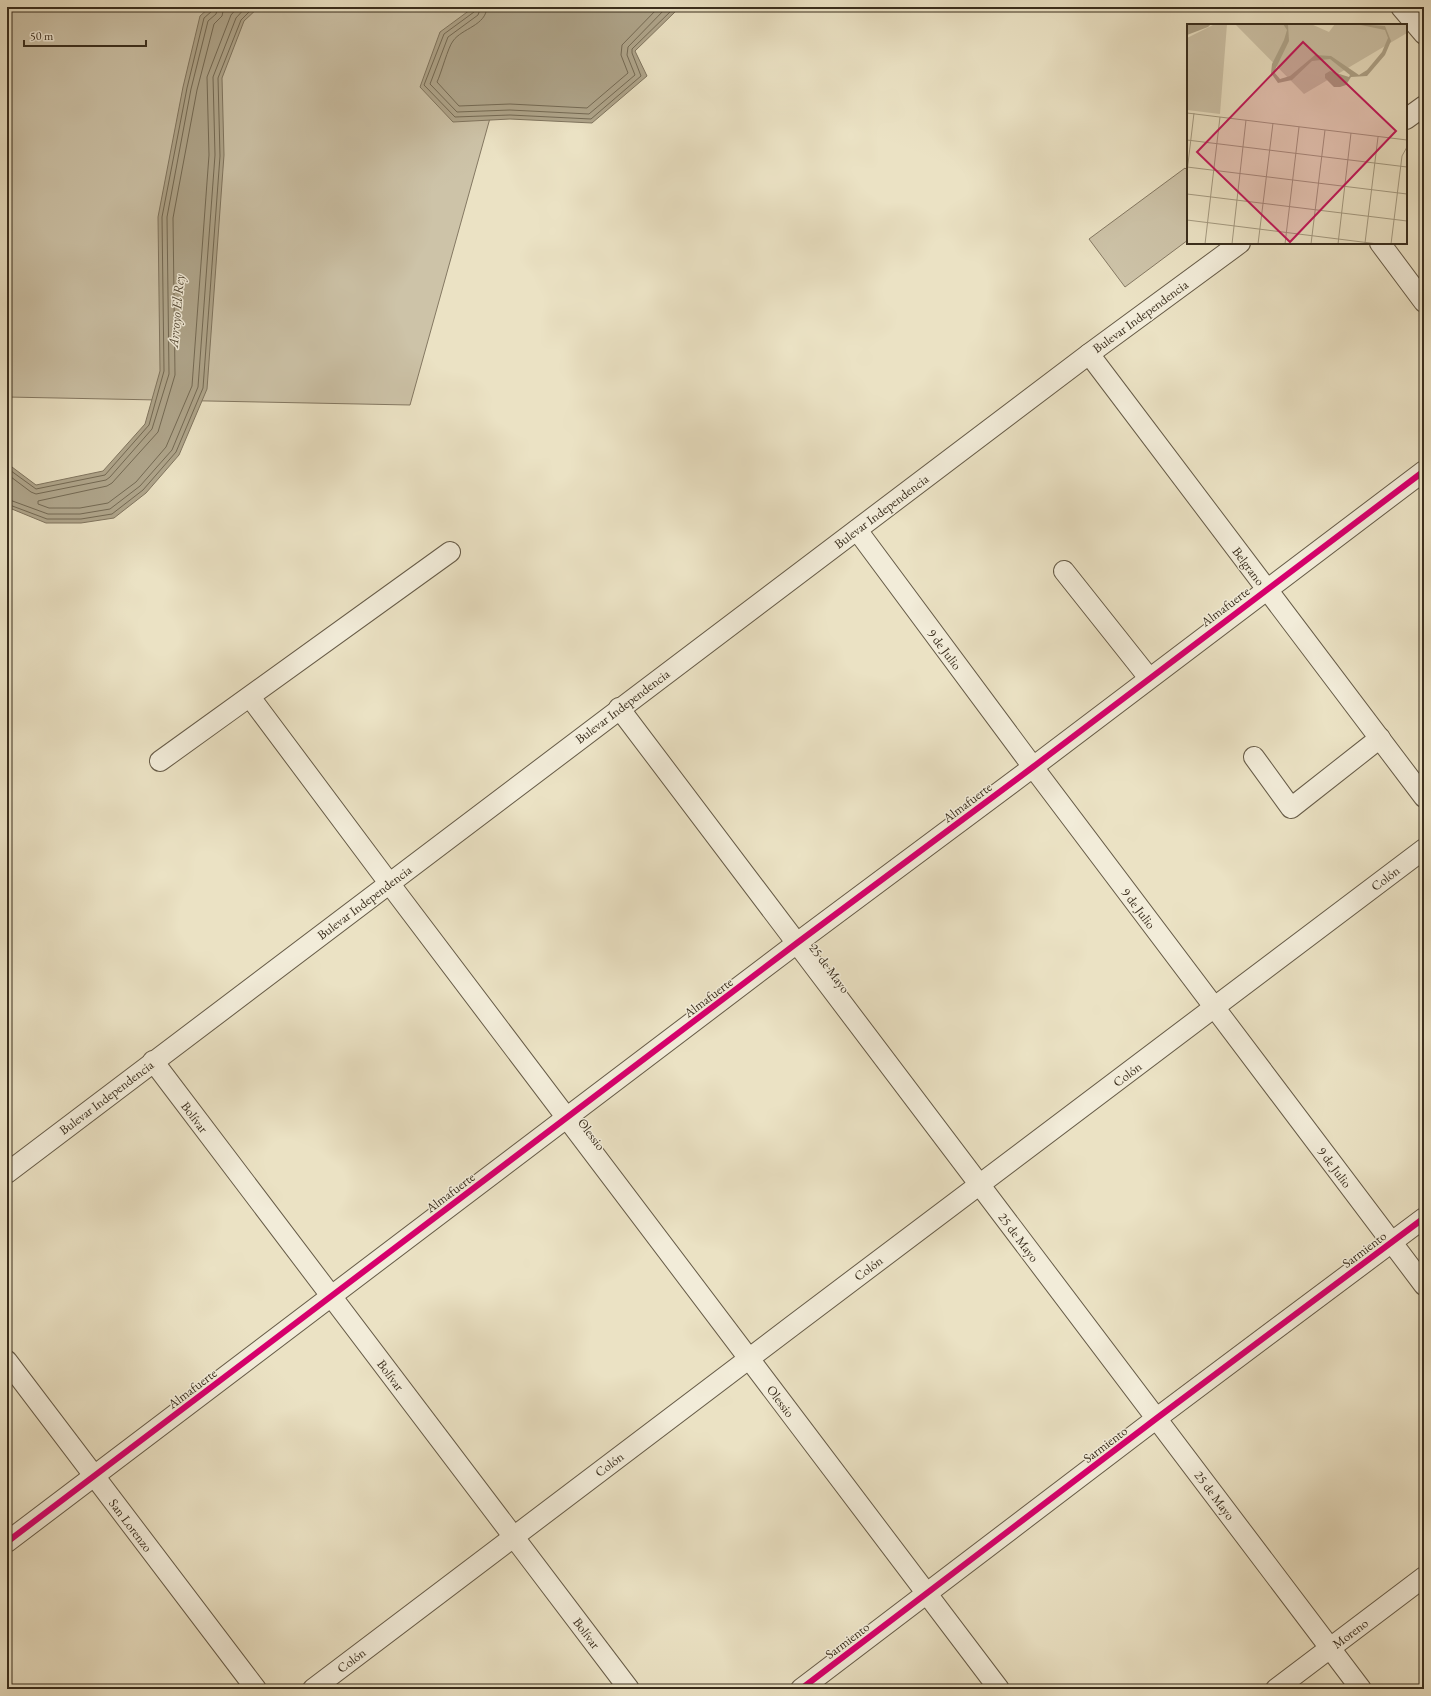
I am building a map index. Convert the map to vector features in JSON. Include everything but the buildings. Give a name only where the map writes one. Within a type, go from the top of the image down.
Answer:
[{"type":"street","points":[[1400,7],[1424,34]]},
{"type":"street","points":[[1407,118],[1424,106]]},
{"type":"street","name":"Bulevar Independencia","points":[[7,1173],[619,708],[1089,354],[1239,244]]},
{"type":"street","points":[[1381,244],[1424,302]]},
{"type":"street","name":"Belgrano","points":[[1089,354],[1424,797]]},
{"type":"street","name":"Almafuerte","points":[[7,1542],[797,943],[1033,767],[1266,589],[1424,471]]},
{"type":"street","name":"9 de Julio","points":[[857,530],[1033,767],[1424,1285]]},
{"type":"street","points":[[160,761],[450,552]]},
{"type":"street","points":[[1064,571],[1149,678]]},
{"type":"street","name":"Olessio","points":[[250,697],[566,1118],[999,1689]]},
{"type":"street","name":"25 de Mayo","points":[[619,708],[1361,1689]]},
{"type":"street","points":[[1254,757],[1291,808],[1380,738]]},
{"type":"street","name":"Colón","points":[[313,1689],[513,1536],[1424,849]]},
{"type":"street","name":"Bolívar","points":[[153,1061],[629,1689]]},
{"type":"street","name":"Sarmiento","points":[[800,1689],[1157,1418],[1424,1218]]},
{"type":"street","name":"San Lorenzo","points":[[7,1361],[256,1689]]},
{"type":"street","name":"Moreno","points":[[1276,1689],[1424,1578]]},
{"type":"shaded area","points":[[7,7],[521,7],[410,405],[7,397]]},
{"type":"shaded area","points":[[1185,168],[1187,170],[1187,241],[1125,287],[1089,239]]},
{"type":"water","name":"Arroyo El Rey","points":[[210,7],[259,7],[244,21],[222,78],[224,155],[207,389],[179,455],[146,493],[114,518],[81,523],[46,523],[7,507],[7,461],[8,464],[36,485],[103,471],[145,424],[160,371],[158,217],[183,87],[200,16]]},
{"type":"water","points":[[474,7],[676,7],[676,11],[635,51],[647,76],[592,123],[510,119],[453,122],[420,87],[440,32]]},
{"type":"cycle path","points":[[7,1542],[797,943],[1033,767],[1424,471]]},
{"type":"cycle path","points":[[801,1689],[1157,1418],[1424,1218]]}]
